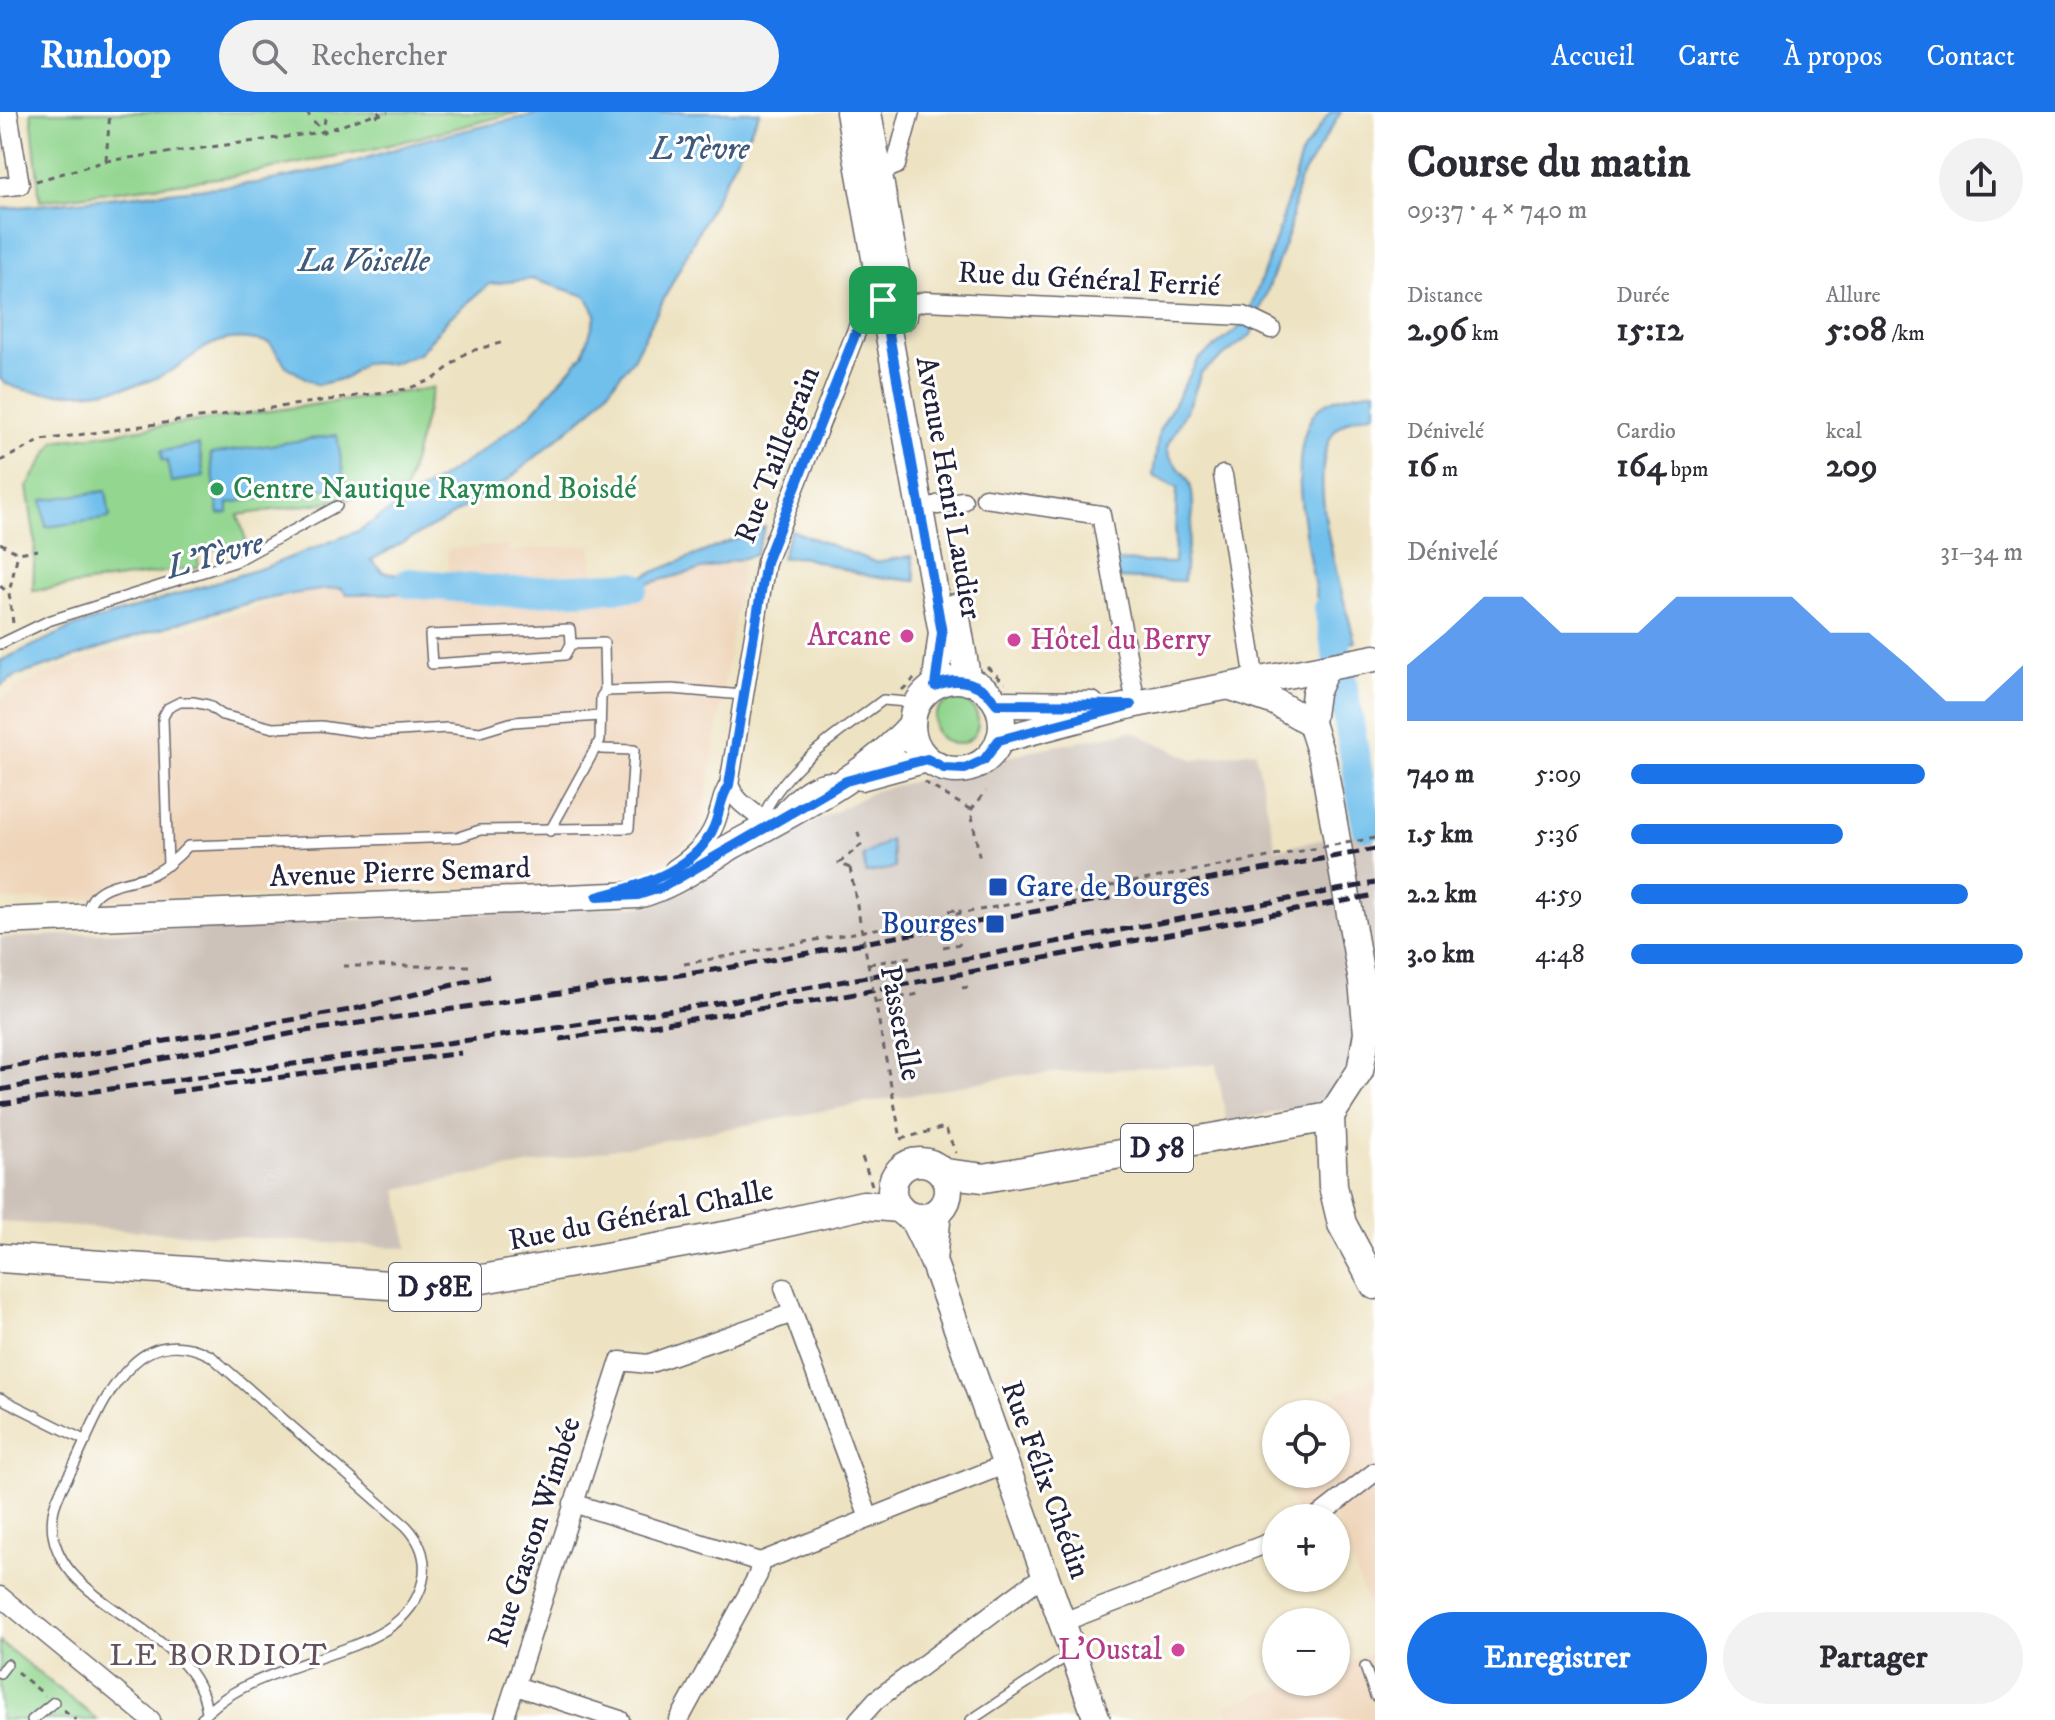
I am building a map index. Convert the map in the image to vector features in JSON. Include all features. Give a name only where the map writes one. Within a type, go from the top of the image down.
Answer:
[{"type":"main road","name":"Avenue Henri Laudier","points":[[849,112],[893,303],[950,503],[968,682]]},
{"type":"main road","name":"Avenue Henri Laudier","points":[[868,112],[879,172],[893,303],[942,633],[922,705]]},
{"type":"main road","points":[[999,740],[1094,710],[1367,660]]},
{"type":"main road","points":[[1326,668],[1311,714],[1323,761],[1366,1013],[1366,1046],[1360,1071],[1330,1117],[1333,1186],[1342,1224],[1375,1285]]},
{"type":"main road","points":[[1264,679],[1311,714]]},
{"type":"main road","points":[[1002,704],[999,740],[984,760],[965,769],[924,769],[919,749],[922,705],[952,681],[981,687],[1002,704],[1094,710]]},
{"type":"main road","points":[[1227,686],[1311,714]]},
{"type":"main road","name":"Avenue Pierre Semard","points":[[3,920],[597,897],[654,891],[768,822],[846,781],[894,745],[922,705]]},
{"type":"main road","name":"Avenue Pierre Semard","points":[[846,781],[924,769]]},
{"type":"main road","name":"Rue du Général Challe","points":[[0,1258],[432,1288],[735,1234],[863,1205],[874,1194],[922,1199],[984,1178],[1330,1117]]},
{"type":"main road","name":"Rue Félix Chédin","points":[[922,1199],[933,1261],[1097,1720]]},
{"type":"street","points":[[0,187],[20,185],[8,112]]},
{"type":"street","points":[[879,172],[896,165],[910,112]]},
{"type":"street","name":"Rue du Général Ferrié","points":[[893,303],[925,301],[1244,316],[1266,326]]},
{"type":"street","name":"Rue Taillegrain","points":[[597,897],[632,889],[666,874],[692,856],[713,830],[723,794],[729,785],[771,551],[860,322],[893,303]]},
{"type":"street","points":[[1223,475],[1264,679]]},
{"type":"street","points":[[985,498],[1101,515],[1133,704]]},
{"type":"street","points":[[729,785],[739,805],[768,822]]},
{"type":"street","points":[[784,1288],[869,1518]]},
{"type":"street","name":"Rue Gaston Wimbée","points":[[504,1720],[620,1361],[648,1364],[793,1313]]},
{"type":"street","points":[[573,1503],[760,1562],[1004,1465]]},
{"type":"street","points":[[1334,1504],[1375,1472]]},
{"type":"street","points":[[1063,1622],[1262,1545]]},
{"type":"street","points":[[679,1720],[758,1575],[760,1562]]},
{"type":"street","points":[[858,1720],[876,1700],[1033,1583],[1046,1577]]},
{"type":"street","points":[[0,1596],[151,1720]]},
{"type":"street","points":[[516,1686],[620,1720]]},
{"type":"lane","points":[[0,644],[61,616],[235,562],[337,506]]},
{"type":"lane","points":[[570,629],[571,644],[565,655],[432,664],[430,635],[570,629]]},
{"type":"lane","points":[[550,831],[600,740],[601,697],[605,691],[604,643],[571,644]]},
{"type":"lane","points":[[605,691],[672,689],[743,695]]},
{"type":"lane","points":[[768,822],[773,792],[789,774],[883,700],[922,705]]},
{"type":"lane","points":[[168,865],[163,717],[168,708],[180,702],[208,705],[222,715],[273,728],[321,726],[368,733],[447,728],[480,732],[513,722],[600,716]]},
{"type":"lane","points":[[87,918],[94,895],[110,886],[151,876],[188,846],[459,837],[480,830],[629,828],[634,750],[601,749]]},
{"type":"lane","points":[[178,1345],[195,1348],[211,1356],[406,1526],[421,1544],[425,1577],[420,1595],[397,1621],[375,1635],[253,1684],[204,1716],[201,1690],[167,1649],[132,1617],[80,1584],[62,1562],[53,1535],[53,1512],[108,1392],[144,1354],[178,1345]]},
{"type":"lane","points":[[0,1398],[86,1441]]},
{"type":"lane","points":[[971,1720],[1074,1652]]},
{"type":"lane","points":[[0,1673],[7,1664]]},
{"type":"lane","points":[[1365,1667],[1375,1696]]},
{"type":"lane","points":[[32,1720],[54,1702]]},
{"type":"path","points":[[106,161],[110,112]]},
{"type":"path","points":[[306,112],[323,132]]},
{"type":"path","points":[[323,132],[326,112]]},
{"type":"path","points":[[323,132],[380,112]]},
{"type":"path","points":[[20,185],[106,161],[323,132],[388,112]]},
{"type":"path","points":[[0,461],[23,446],[42,440],[407,389],[434,379],[467,352],[504,342]]},
{"type":"path","points":[[0,543],[18,553],[38,550]]},
{"type":"path","points":[[15,636],[9,593],[18,553]]},
{"type":"path","points":[[0,586],[9,593]]},
{"type":"path","points":[[924,769],[971,810],[980,861]]},
{"type":"path","points":[[971,810],[986,791]]},
{"type":"path","name":"Passerelle","points":[[857,828],[861,845],[839,863],[850,868],[901,1139],[945,1127]]},
{"type":"path","points":[[684,964],[1375,838]]},
{"type":"path","points":[[949,911],[960,909],[960,913]]},
{"type":"path","points":[[943,947],[966,943]]},
{"type":"path","points":[[869,964],[910,957]]},
{"type":"path","points":[[343,966],[470,966]]},
{"type":"path","points":[[962,988],[973,986]]},
{"type":"path","points":[[876,1002],[919,994]]},
{"type":"path","points":[[7,1664],[76,1720]]},
{"type":"shaded area","points":[[509,545],[510,551],[591,545],[595,595],[637,594],[638,586],[744,558],[701,832],[655,871],[623,881],[230,897],[0,900],[0,700],[21,685],[77,662],[315,590],[342,588],[449,592],[447,549]]},
{"type":"shaded area","points":[[1132,731],[1194,760],[1255,751],[1276,849],[1375,829],[1375,1065],[1342,1071],[1339,1085],[1312,1105],[1227,1122],[1216,1064],[1019,1075],[397,1189],[408,1248],[0,1222],[0,938],[654,905],[875,791],[1035,750]]},
{"type":"shaded area","points":[[1375,1378],[1375,1624],[1350,1556],[1350,1504],[1293,1504],[1286,1488],[1350,1488],[1350,1400],[1323,1400]]},
{"type":"shaded area","points":[[1375,1652],[1375,1720],[1231,1720],[1226,1706],[1262,1693],[1262,1696],[1350,1696],[1350,1661]]},
{"type":"green space","points":[[31,112],[519,112],[373,149],[232,176],[40,201]]},
{"type":"green space","name":"Centre Nautique Raymond Boisdé","points":[[433,388],[405,491],[238,515],[247,544],[197,551],[199,567],[33,591],[35,540],[27,487],[55,441]]},
{"type":"green space","points":[[956,700],[972,706],[978,722],[972,738],[956,744],[940,738],[934,722],[940,706]]},
{"type":"green space","points":[[0,1642],[98,1720],[0,1720]]},
{"type":"water","name":"La Voiselle","points":[[545,112],[760,112],[633,359],[594,408],[508,480],[443,521],[371,560],[383,572],[449,580],[450,593],[347,594],[341,588],[258,601],[137,636],[16,676],[0,686],[0,661],[71,628],[268,566],[358,531],[472,458],[530,415],[583,355],[596,314],[586,296],[532,279],[490,284],[448,319],[419,354],[389,364],[364,363],[346,378],[317,385],[287,367],[270,343],[230,339],[203,349],[164,374],[131,386],[92,392],[30,391],[0,379],[0,209],[257,183],[338,167],[424,140]]},
{"type":"water","points":[[1330,112],[1341,112],[1299,181],[1288,235],[1251,335],[1201,373],[1191,402],[1167,446],[1170,457],[1188,479],[1192,496],[1184,581],[1117,578],[1114,561],[1174,563],[1177,488],[1153,476],[1159,431],[1198,360],[1245,323],[1277,236],[1301,155]]},
{"type":"water","points":[[1375,390],[1375,413],[1357,417],[1340,426],[1332,435],[1325,455],[1322,480],[1328,537],[1355,642],[1324,648],[1300,496],[1304,438],[1313,415],[1325,404],[1341,397]]},
{"type":"water","points":[[337,435],[345,486],[228,503],[228,513],[219,514],[210,454]]},
{"type":"water","points":[[199,445],[204,477],[171,482],[167,461],[162,461],[161,451]]},
{"type":"water","points":[[106,491],[110,518],[46,527],[42,500]]},
{"type":"water","points":[[765,527],[755,555],[638,586],[638,594],[595,595],[594,583],[636,579]]},
{"type":"water","points":[[791,530],[875,562],[912,556],[916,581],[869,576],[801,557],[781,558]]},
{"type":"water","points":[[890,840],[895,868],[866,873],[863,856]]},
{"type":"waterway","points":[[409,583],[511,592],[633,586]]},
{"type":"waterway","points":[[1329,608],[1367,826]]},
{"type":"railway","points":[[0,1090],[305,1031],[727,968],[1375,849]]},
{"type":"railway","points":[[0,1104],[550,1029],[769,995],[1375,883]]},
{"type":"railway","points":[[560,1039],[844,996],[1375,895]]},
{"type":"railway","points":[[0,1069],[350,1010],[494,975]]},
{"type":"railway","points":[[171,1092],[461,1053]]},
{"type":"place","name":"Centre Nautique Raymond Boisdé","points":[[217,489]]},
{"type":"place","name":"Arcane","points":[[907,636]]},
{"type":"place","name":"Hôtel du Berry","points":[[1014,640]]},
{"type":"place","name":"Gare de Bourges","points":[[998,887]]},
{"type":"place","name":"Bourges","points":[[995,924]]},
{"type":"place","name":"L'Oustal","points":[[1178,1650]]},
{"type":"district","name":"LE BORDIOT","points":[[219,1656]]},
{"type":"route","points":[[883,300],[942,633],[935,686],[943,682],[968,682],[981,687],[997,704],[1131,705],[999,740],[984,760],[965,769],[944,768],[927,759],[846,781],[663,887],[638,895],[597,897],[632,889],[666,874],[692,856],[713,830],[723,794],[729,785],[766,562],[860,322],[883,300]]},
{"type":"water label","name":"L'Yèvre","points":[[700,150]]},
{"type":"water label","name":"L'Yèvre","points":[[215,556]]}]
